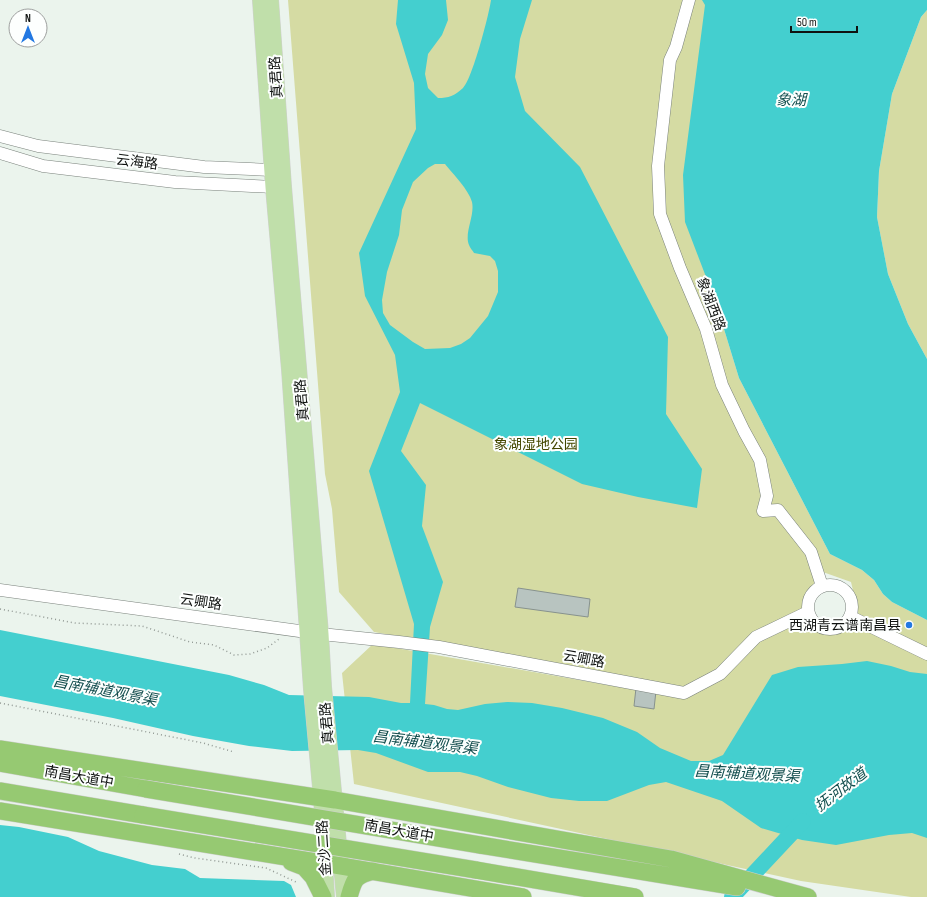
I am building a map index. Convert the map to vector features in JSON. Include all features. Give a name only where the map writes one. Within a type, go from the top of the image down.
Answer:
[{"type":"highway","points":[[0,749],[328,799],[671,859],[712,877]]},
{"type":"highway","name":"南昌大道中","points":[[0,763],[480,845],[712,877],[798,897]]},
{"type":"highway","name":"南昌大道中","points":[[0,791],[635,897]]},
{"type":"highway","points":[[0,811],[523,897]]},
{"type":"highway","points":[[278,856],[304,867],[313,878],[323,897]]},
{"type":"highway","points":[[348,897],[352,885],[360,875],[373,872]]},
{"type":"highway","points":[[776,891],[808,897]]},
{"type":"main road","name":"真君路","points":[[260,0],[273,187],[314,633]]},
{"type":"main road","name":"真君路","points":[[271,0],[314,633],[328,799]]},
{"type":"main road","name":"金沙二路","points":[[328,799],[333,865],[344,897]]},
{"type":"main road","name":"金沙二路","points":[[327,897],[333,865]]},
{"type":"street","name":"象湖西路","points":[[689,0],[676,46],[670,60],[658,166],[660,214],[680,268],[706,329],[722,385],[760,460],[767,496],[763,511],[778,510],[811,552],[822,586]]},
{"type":"street","name":"云海路","points":[[0,136],[38,146],[204,167],[272,170]]},
{"type":"street","name":"云海路","points":[[0,153],[50,167],[175,182],[273,187]]},
{"type":"street","points":[[833,584],[843,588],[850,596],[853,607],[851,617],[843,626],[833,630],[822,628],[813,622],[808,612],[808,601],[813,592],[822,586],[833,584]]},
{"type":"street","name":"云卿路","points":[[0,590],[314,633],[439,647],[684,693],[720,674],[756,637],[808,612]]},
{"type":"street","points":[[851,617],[927,654]]},
{"type":"path","points":[[0,609],[74,623],[142,626],[190,642],[214,645],[234,655],[250,654],[268,648],[291,629]]},
{"type":"path","points":[[0,703],[203,743],[234,752]]},
{"type":"green space","name":"象湖湿地公园","points":[[288,0],[708,0],[716,303],[739,378],[830,554],[862,570],[874,580],[883,594],[892,602],[927,620],[927,897],[911,897],[801,881],[354,784],[342,673],[373,644],[682,698],[759,641],[804,621],[829,633],[853,624],[857,607],[851,582],[820,571],[801,611],[691,688],[374,632],[339,592],[332,509],[325,474]]},
{"type":"green space","points":[[927,10],[927,359],[908,324],[888,274],[877,217],[879,171],[892,94],[921,17]]},
{"type":"water","name":"昌南辅道观景渠","points":[[398,0],[446,0],[448,20],[442,35],[428,54],[425,74],[428,88],[438,98],[445,98],[457,93],[467,83],[480,47],[491,0],[532,0],[520,39],[515,77],[525,111],[580,167],[668,337],[666,414],[702,469],[697,508],[638,497],[582,484],[420,403],[401,451],[426,485],[422,526],[443,582],[430,627],[425,704],[458,710],[485,704],[507,702],[532,703],[562,708],[603,718],[637,732],[660,748],[691,761],[709,761],[723,755],[772,675],[798,667],[867,661],[910,672],[927,674],[927,838],[912,833],[889,835],[836,845],[802,840],[761,828],[722,801],[666,782],[649,785],[607,801],[579,801],[551,798],[508,787],[477,776],[460,772],[428,772],[376,753],[358,750],[292,751],[249,746],[193,736],[113,718],[0,696],[0,630],[229,675],[264,685],[289,695],[369,697],[401,703],[410,703],[414,624],[369,471],[400,392],[395,355],[365,296],[359,253],[416,129],[414,83],[396,24]],"holes":[[[435,164],[445,164],[464,187],[470,197],[473,207],[468,235],[469,245],[474,253],[490,256],[495,261],[498,271],[498,292],[488,316],[470,338],[461,344],[450,348],[425,349],[390,325],[383,313],[382,300],[387,272],[399,235],[402,210],[413,182],[428,168]]]},
{"type":"water","name":"象湖","points":[[702,0],[927,0],[927,10],[921,17],[892,94],[879,171],[877,217],[888,274],[908,324],[927,359],[927,620],[892,602],[883,594],[874,580],[862,570],[830,554],[739,378],[716,303],[685,222],[683,175],[705,5]]},
{"type":"water","points":[[0,825],[19,827],[68,837],[99,851],[152,865],[185,869],[200,878],[284,881],[291,885],[296,897],[0,897]]},
{"type":"building","points":[[518,588],[590,599],[588,617],[515,607]]},
{"type":"building","points":[[636,688],[656,691],[654,709],[634,706]]},
{"type":"waterway","name":"抚河故道","points":[[732,897],[803,821]]},
{"type":"place","name":"西湖青云谱南昌县","points":[[909,625]]}]
